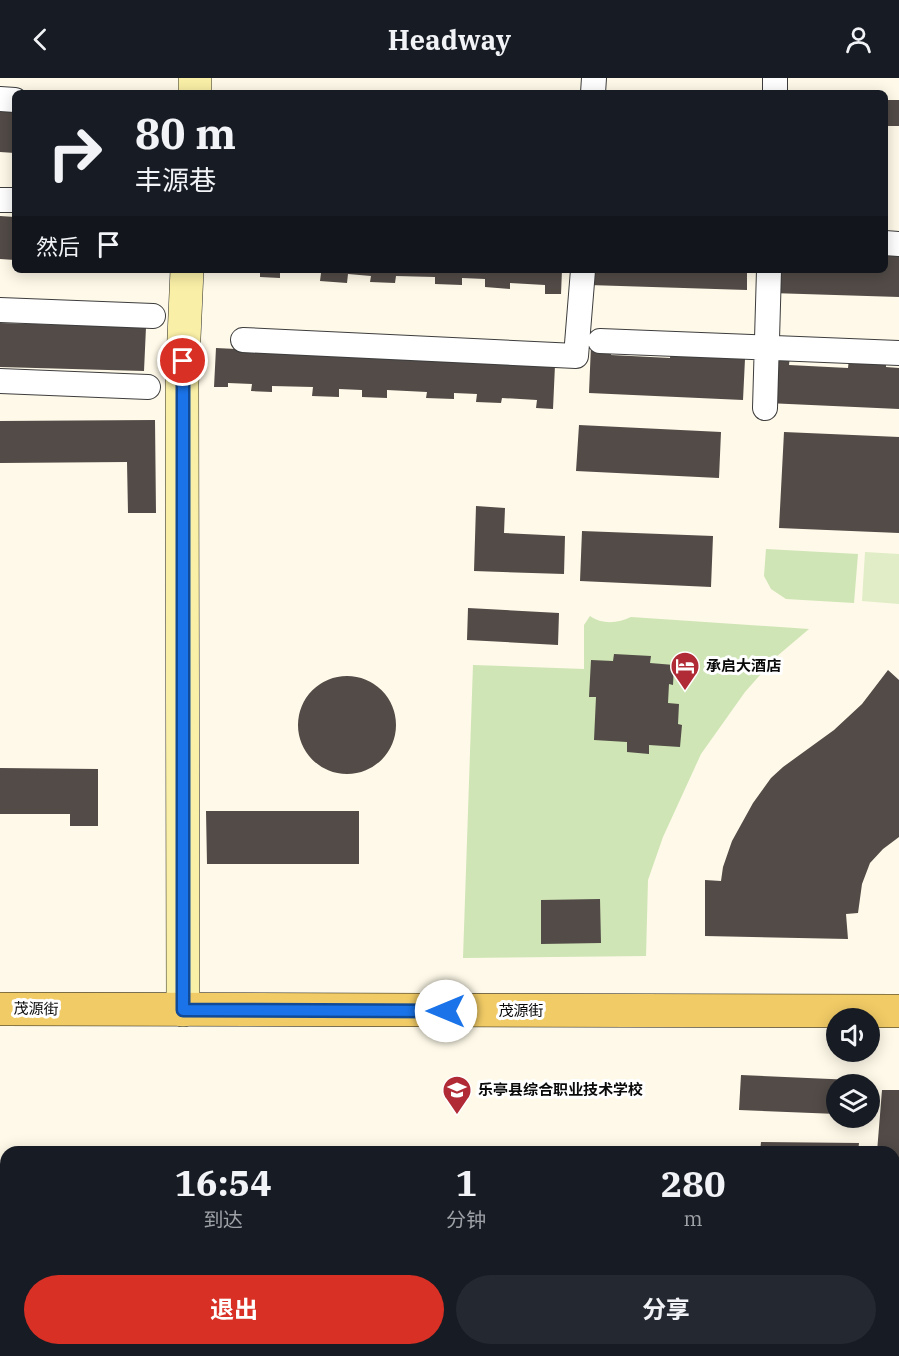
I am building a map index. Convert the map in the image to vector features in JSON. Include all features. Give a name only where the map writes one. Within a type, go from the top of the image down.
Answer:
[{"type":"main road","name":"茂源街","points":[[0,1009],[899,1011]]},
{"type":"street","points":[[183,1010],[182,383],[187,273]]},
{"type":"street","points":[[243,340],[576,356],[583,273]]},
{"type":"street","points":[[765,408],[769,273]]},
{"type":"street","points":[[0,310],[153,316]]},
{"type":"street","points":[[600,341],[899,353]]},
{"type":"street","points":[[0,381],[148,387]]},
{"type":"green space","points":[[766,549],[858,554],[854,603],[786,599],[771,589],[764,576]]},
{"type":"green space","points":[[865,552],[899,554],[899,604],[862,601]]},
{"type":"green space","points":[[590,616],[605,622],[616,622],[631,617],[809,629],[776,657],[745,692],[701,754],[663,837],[648,880],[646,956],[463,958],[473,665],[584,669],[584,625]]},
{"type":"building","points":[[888,100],[899,100],[899,126],[888,126]]},
{"type":"building","points":[[0,108],[12,109],[12,153],[0,152]]},
{"type":"building","points":[[0,216],[12,217],[12,260],[0,259]]},
{"type":"building","points":[[888,253],[899,254],[899,297],[771,293],[772,273],[888,273]]},
{"type":"building","points":[[260,273],[280,273],[280,278],[260,277]]},
{"type":"building","points":[[321,273],[562,273],[561,294],[545,294],[545,285],[510,283],[510,289],[485,287],[485,279],[462,278],[462,285],[435,284],[435,277],[396,276],[395,283],[370,282],[371,276],[348,274],[347,283],[320,281]]},
{"type":"building","points":[[590,273],[747,273],[747,290],[589,285]]},
{"type":"building","points":[[0,323],[146,327],[144,371],[0,367]]},
{"type":"building","points":[[591,345],[612,345],[611,355],[670,358],[671,348],[708,357],[745,359],[743,400],[589,393]]},
{"type":"building","points":[[216,348],[555,365],[553,409],[536,408],[537,400],[502,398],[501,403],[476,402],[477,394],[454,393],[454,399],[426,398],[427,392],[387,390],[387,398],[362,397],[362,390],[339,389],[339,397],[312,396],[313,387],[272,386],[272,392],[251,391],[252,384],[228,383],[228,387],[214,387]]},
{"type":"building","points":[[769,355],[790,355],[789,365],[848,368],[849,358],[886,360],[886,367],[899,368],[899,409],[767,403]]},
{"type":"building","points":[[155,420],[156,513],[128,513],[127,462],[0,463],[0,421]]},
{"type":"building","points":[[579,425],[721,432],[719,478],[576,471]]},
{"type":"building","points":[[784,432],[899,437],[899,533],[779,528]]},
{"type":"building","points":[[476,506],[505,508],[504,533],[565,536],[564,574],[474,571]]},
{"type":"building","points":[[582,531],[713,536],[711,587],[580,581]]},
{"type":"building","points":[[468,608],[559,613],[558,645],[467,640]]},
{"type":"building","points":[[614,654],[651,656],[650,663],[674,665],[673,685],[669,684],[668,703],[679,704],[678,724],[682,725],[680,747],[649,745],[649,754],[627,752],[627,742],[594,740],[596,697],[589,697],[591,660],[613,661]]},
{"type":"building","points":[[888,670],[899,680],[899,837],[870,863],[862,884],[858,913],[846,914],[848,939],[705,936],[705,880],[721,881],[732,841],[753,803],[771,778],[783,767],[834,730],[862,704]]},
{"type":"building","points":[[347,676],[366,680],[381,691],[392,706],[396,725],[392,744],[381,759],[366,770],[347,774],[328,770],[313,759],[302,744],[298,725],[302,706],[313,691],[328,680]]},
{"type":"building","points":[[0,768],[98,769],[98,826],[70,826],[70,814],[0,814]]},
{"type":"building","points":[[206,811],[359,811],[359,864],[207,864]]},
{"type":"building","points":[[600,899],[601,943],[541,944],[541,900]]},
{"type":"building","points":[[741,1075],[826,1079],[826,1114],[739,1110]]},
{"type":"building","points":[[882,1090],[899,1090],[899,1146],[877,1146]]},
{"type":"building","points":[[761,1142],[859,1143],[859,1146],[761,1146]]},
{"type":"place","name":"承启大酒店","points":[[685,692]]},
{"type":"place","name":"乐亭县综合职业技术学校","points":[[457,1116]]},
{"type":"route","points":[[183,361],[183,1010],[446,1011]]}]
